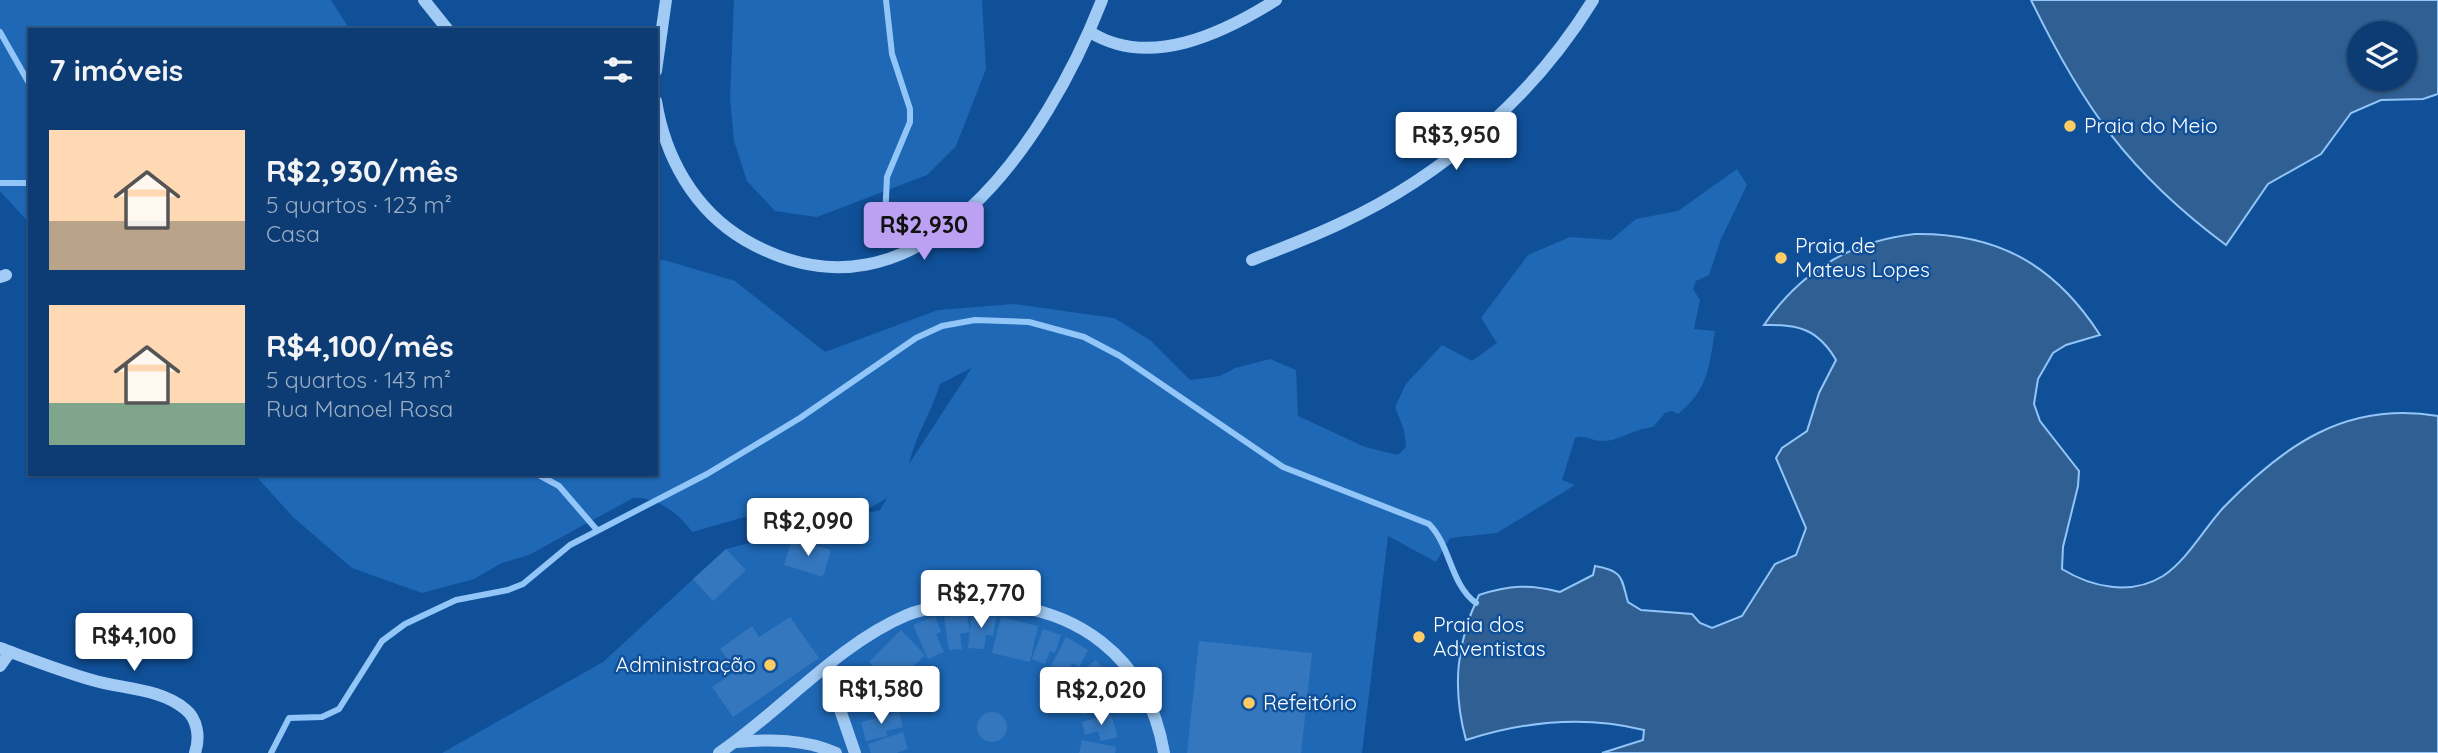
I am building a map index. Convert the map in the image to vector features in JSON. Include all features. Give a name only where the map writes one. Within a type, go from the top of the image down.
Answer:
[{"type":"street","points":[[424,0],[445,28]]},
{"type":"street","points":[[658,57],[666,0]]},
{"type":"street","points":[[658,117],[662,148],[690,189],[720,223],[758,247],[779,256],[823,265],[856,265],[888,259],[909,252],[947,230],[990,188],[1043,119],[1090,32],[1102,0]]},
{"type":"street","points":[[1090,32],[1128,49],[1156,49],[1211,32],[1276,0]]},
{"type":"street","points":[[1252,260],[1341,223],[1378,204],[1449,157],[1510,104],[1538,74],[1593,0]]},
{"type":"street","points":[[719,753],[868,636],[909,614],[971,604],[1004,604],[1046,612],[1084,629],[1116,652],[1142,687],[1159,727],[1164,753]]},
{"type":"street","points":[[0,666],[5,650],[94,681],[161,696],[186,709],[196,725],[195,753]]},
{"type":"street","points":[[826,669],[855,753]]},
{"type":"street","points":[[736,742],[767,739],[799,742],[836,753]]},
{"type":"shaded area","points":[[0,0],[331,0],[349,28],[28,28],[28,222],[0,191]]},
{"type":"shaded area","points":[[734,0],[982,0],[986,69],[956,146],[927,175],[817,217],[775,211],[747,181],[734,141],[730,98]]},
{"type":"shaded area","points":[[2031,0],[2438,0],[2438,94],[2423,99],[2381,100],[2351,113],[2321,154],[2268,184],[2226,245],[2192,218],[2135,164],[2090,106]]},
{"type":"shaded area","points":[[1737,169],[1747,185],[1721,239],[1709,275],[1696,281],[1693,289],[1700,300],[1694,329],[1715,331],[1709,367],[1701,387],[1678,414],[1672,411],[1665,413],[1653,427],[1609,440],[1575,438],[1562,480],[1575,485],[1497,533],[1450,538],[1436,562],[1388,536],[1362,753],[442,753],[603,662],[726,549],[880,510],[887,498],[858,515],[826,501],[766,511],[692,532],[681,519],[659,503],[633,498],[529,555],[502,563],[474,579],[422,593],[352,568],[293,517],[256,476],[658,476],[658,261],[664,260],[735,281],[825,352],[938,310],[1014,304],[1114,318],[1150,340],[1190,380],[1220,376],[1235,368],[1270,359],[1296,370],[1298,416],[1365,447],[1398,455],[1406,447],[1404,430],[1395,407],[1406,384],[1442,345],[1472,361],[1497,343],[1481,318],[1528,255],[1570,237],[1611,240],[1636,219],[1678,211]],"holes":[[[971,368],[971,369],[909,464],[940,384]]]},
{"type":"shaded area","points":[[1915,234],[1973,240],[2022,258],[2044,272],[2064,290],[2100,335],[2066,345],[2053,353],[2038,379],[2034,404],[2040,421],[2079,471],[2078,486],[2063,547],[2062,569],[2086,580],[2111,587],[2125,587],[2138,586],[2163,576],[2188,553],[2223,508],[2246,485],[2294,447],[2319,433],[2374,415],[2405,413],[2438,416],[2438,753],[1602,753],[1643,740],[1644,730],[1622,725],[1577,722],[1510,728],[1466,740],[1459,703],[1459,666],[1465,631],[1479,595],[1520,587],[1560,592],[1593,575],[1595,566],[1616,573],[1622,581],[1628,602],[1641,610],[1692,614],[1700,623],[1712,628],[1742,616],[1775,564],[1796,555],[1806,528],[1776,458],[1782,448],[1807,431],[1819,393],[1836,360],[1822,341],[1806,331],[1797,327],[1764,325],[1794,289],[1829,262],[1870,244]]},
{"type":"building","points":[[792,539],[831,550],[823,577],[784,565]]},
{"type":"building","points":[[726,549],[746,570],[713,601],[693,579]]},
{"type":"building","points":[[967,614],[970,632],[960,634],[962,649],[949,650],[944,617]]},
{"type":"building","points":[[972,614],[996,617],[993,636],[986,635],[984,649],[968,648]]},
{"type":"building","points":[[935,616],[941,632],[936,634],[944,652],[928,659],[913,625]]},
{"type":"building","name":"Administração","points":[[790,617],[819,658],[733,717],[712,687],[736,671],[720,649],[752,626],[759,637]]},
{"type":"building","points":[[1001,617],[1038,626],[1030,662],[992,653]]},
{"type":"building","points":[[1043,629],[1061,635],[1055,653],[1050,651],[1045,664],[1032,659]]},
{"type":"building","points":[[901,630],[925,655],[893,686],[869,662]]},
{"type":"building","points":[[1066,637],[1088,650],[1079,667],[1072,663],[1066,676],[1050,668]]},
{"type":"building","name":"Refeitório","points":[[1199,641],[1312,653],[1301,753],[1187,753]]},
{"type":"building","points":[[1096,660],[1110,678],[1075,698],[1064,682]]},
{"type":"building","points":[[1106,689],[1114,708],[1098,715],[1097,709],[1082,715],[1077,702]]},
{"type":"building","points":[[899,712],[903,727],[886,731],[887,736],[866,741],[861,722]]},
{"type":"building","points":[[992,712],[998,713],[1006,721],[1006,733],[998,741],[992,742],[986,741],[978,733],[977,727],[978,721],[986,713]]},
{"type":"building","points":[[1111,714],[1118,737],[1101,741],[1098,731],[1085,735],[1082,722]]},
{"type":"building","points":[[903,732],[908,749],[897,753],[871,753],[868,744]]},
{"type":"building","points":[[1082,740],[1116,747],[1115,753],[1079,753]]},
{"type":"waterway","points":[[885,219],[887,177],[910,122],[910,109],[892,54],[886,0]]},
{"type":"waterway","points":[[0,32],[28,81]]},
{"type":"waterway","points":[[0,183],[28,183]]},
{"type":"waterway","points":[[271,753],[289,718],[322,717],[339,709],[382,641],[405,624],[456,600],[508,590],[523,584],[570,545],[707,474],[800,418],[916,338],[942,326],[975,320],[1029,322],[1084,337],[1120,356],[1283,467],[1429,524],[1442,543],[1461,586],[1476,603]]},
{"type":"waterway","points":[[541,476],[559,486],[597,530]]},
{"type":"place","name":"Praia do Meio","points":[[2070,126]]},
{"type":"place","name":"Praia de Mateus Lopes","points":[[1781,258]]},
{"type":"place","name":"Praia dos Adventistas","points":[[1419,637]]},
{"type":"place","name":"Administração","points":[[770,665]]},
{"type":"place","name":"Refeitório","points":[[1249,703]]}]
